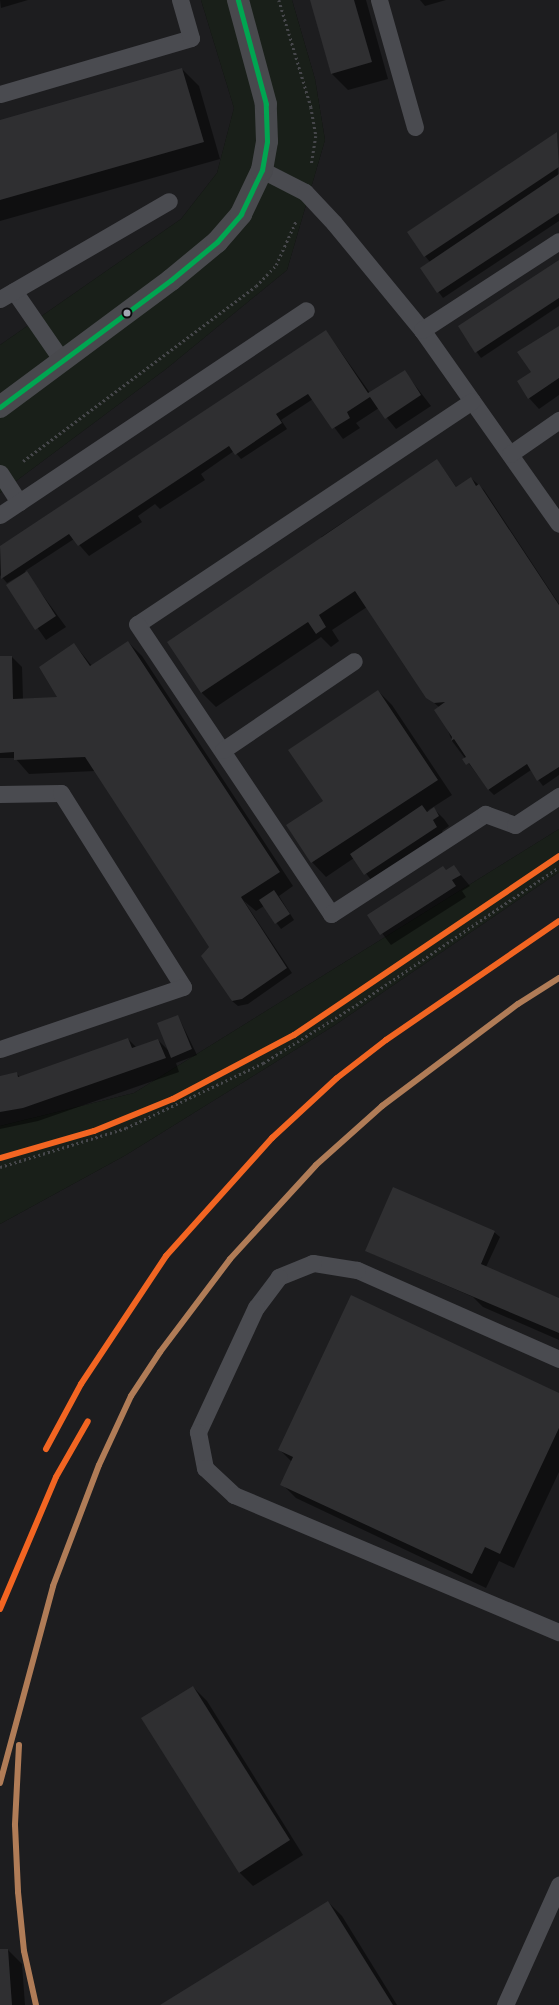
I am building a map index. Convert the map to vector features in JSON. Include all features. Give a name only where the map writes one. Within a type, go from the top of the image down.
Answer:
[{"type":"main road","points":[[0,407],[63,362],[217,242],[241,214],[262,170],[267,141],[266,104],[238,0]]},
{"type":"lane","points":[[0,94],[190,38],[180,0]]},
{"type":"lane","points":[[379,0],[415,127]]},
{"type":"lane","points":[[262,170],[305,192],[422,330],[559,524]]},
{"type":"lane","points":[[63,362],[7,295],[169,201]]},
{"type":"lane","points":[[422,330],[559,241]]},
{"type":"lane","points":[[0,515],[306,310]]},
{"type":"lane","points":[[472,401],[137,624],[223,750],[331,914],[485,814],[515,825],[559,796]]},
{"type":"lane","points":[[510,454],[559,420]]},
{"type":"lane","points":[[0,473],[18,502]]},
{"type":"lane","points":[[223,750],[354,661]]},
{"type":"lane","points":[[0,794],[61,793],[183,987],[0,1049]]},
{"type":"lane","points":[[559,1359],[357,1270],[313,1263],[279,1277],[256,1307],[198,1432],[206,1468],[234,1495],[559,1632]]},
{"type":"lane","points":[[505,2005],[559,1885]]},
{"type":"path","points":[[0,1167],[126,1128],[263,1063],[356,1005],[559,867]]},
{"type":"shaded area","points":[[0,0],[201,0],[234,108],[217,173],[181,219],[0,345]]},
{"type":"shaded area","points":[[201,0],[292,0],[315,79],[325,140],[287,270],[166,369],[0,493],[0,345],[181,219],[217,173],[234,108]]},
{"type":"shaded area","points":[[292,0],[559,0],[559,829],[134,1093],[0,1126],[0,493],[166,369],[287,270],[325,140],[315,79]]},
{"type":"shaded area","points":[[559,829],[559,872],[335,1025],[126,1155],[0,1224],[0,1126],[134,1093]]},
{"type":"shaded area","points":[[559,872],[559,2005],[0,2005],[0,1224],[126,1155],[335,1025]]},
{"type":"building","points":[[310,0],[354,0],[372,62],[331,74]]},
{"type":"building","points":[[182,68],[204,142],[0,200],[0,120]]},
{"type":"building","points":[[557,132],[559,167],[424,257],[407,232]]},
{"type":"building","points":[[559,174],[559,213],[437,293],[420,268]]},
{"type":"building","points":[[559,260],[559,298],[475,353],[458,326]]},
{"type":"building","points":[[559,326],[559,378],[528,399],[517,381],[531,372],[517,352]]},
{"type":"building","points":[[326,330],[368,393],[405,370],[421,395],[385,419],[370,397],[347,412],[350,418],[332,429],[308,394],[276,414],[282,423],[235,455],[229,446],[78,546],[69,534],[1,579],[0,546]]},
{"type":"building","points":[[437,459],[456,487],[471,477],[476,486],[479,484],[559,605],[559,767],[537,781],[527,764],[488,790],[469,763],[466,765],[462,759],[466,757],[454,739],[451,741],[452,737],[434,710],[445,702],[434,703],[426,698],[355,591],[319,615],[326,627],[316,634],[308,622],[201,693],[167,642]]},
{"type":"building","points":[[27,571],[56,616],[35,630],[6,585]]},
{"type":"building","points":[[128,641],[280,872],[241,897],[287,968],[242,999],[232,1001],[201,956],[209,947],[85,757],[14,760],[14,752],[0,753],[0,656],[12,656],[13,699],[57,697],[39,667],[74,643],[90,666]]},
{"type":"building","points":[[378,690],[438,780],[311,863],[286,825],[323,801],[288,750]]},
{"type":"building","points":[[422,805],[427,812],[434,807],[439,816],[433,820],[437,827],[364,875],[350,854]]},
{"type":"building","points":[[454,865],[461,875],[452,880],[456,886],[380,935],[367,915],[443,866],[446,870]]},
{"type":"building","points":[[274,890],[290,914],[275,924],[259,900]]},
{"type":"building","points":[[178,1015],[192,1049],[171,1058],[157,1023]]},
{"type":"building","points":[[128,1038],[132,1048],[158,1039],[166,1058],[23,1108],[0,1112],[0,1076],[17,1072],[18,1077]]},
{"type":"building","points":[[393,1187],[495,1231],[481,1264],[559,1298],[559,1333],[365,1251]]},
{"type":"building","points":[[351,1295],[559,1393],[559,1428],[500,1554],[485,1547],[472,1574],[280,1485],[293,1457],[278,1450]]},
{"type":"building","points":[[193,1686],[290,1840],[239,1873],[141,1718]]},
{"type":"building","points":[[328,1901],[393,2005],[160,2005]]},
{"type":"building","points":[[0,1949],[8,1949],[12,2005],[0,2005]]},
{"type":"transit line","points":[[0,407],[171,280],[217,242],[241,214],[262,170],[267,141],[266,104],[238,0]]},
{"type":"transit line","points":[[0,1158],[94,1131],[173,1099],[294,1035],[559,856]]},
{"type":"transit line","points":[[46,1449],[81,1384],[166,1256],[272,1138],[337,1078],[386,1040],[559,921]]},
{"type":"transit line","points":[[0,1783],[53,1586],[99,1465],[131,1396],[160,1352],[230,1259],[316,1165],[382,1106],[518,1004],[559,978]]},
{"type":"transit line","points":[[0,1609],[56,1477],[88,1421]]},
{"type":"transit line","points":[[19,1745],[15,1825],[18,1892],[24,1951],[36,2005]]}]
